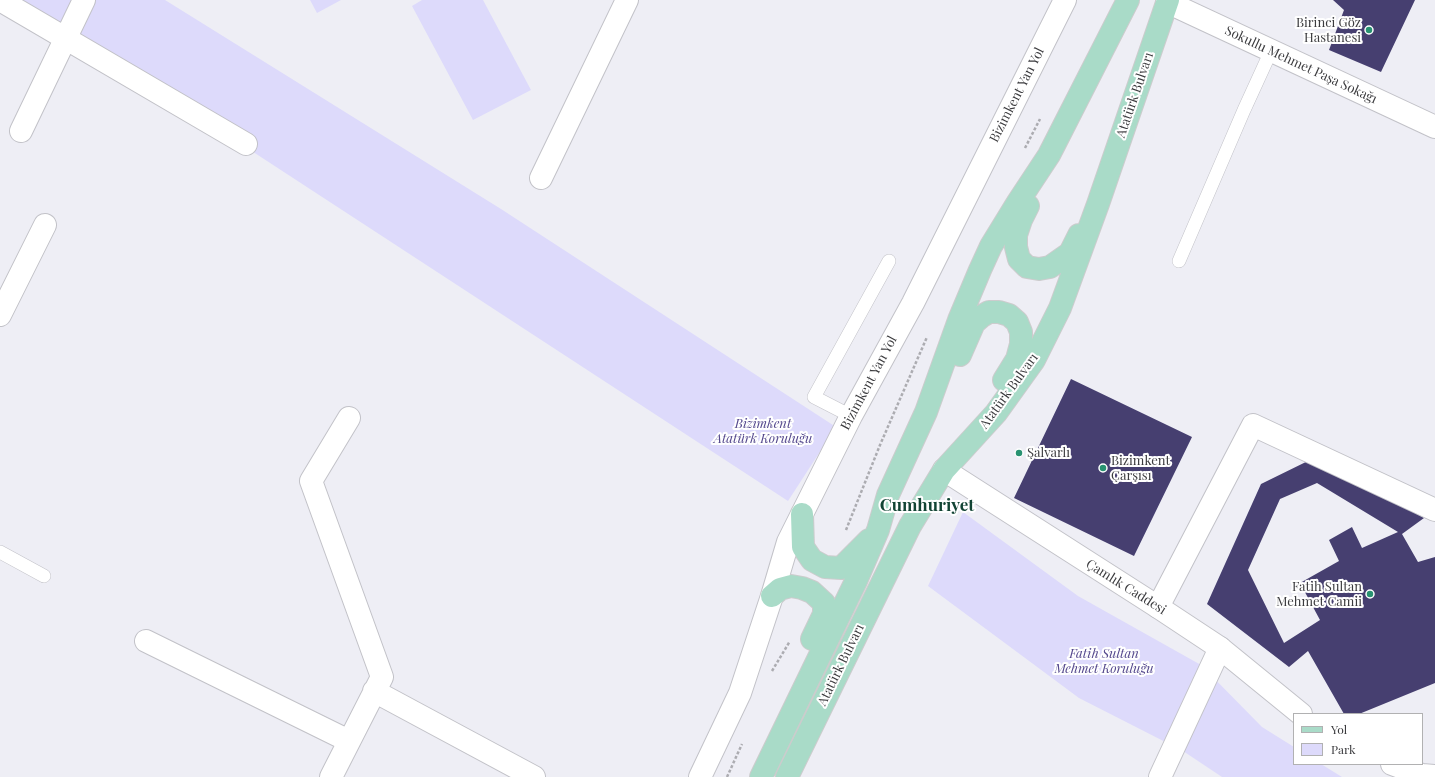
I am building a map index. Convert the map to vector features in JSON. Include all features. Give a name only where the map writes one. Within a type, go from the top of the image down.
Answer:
[{"type":"main road","name":"Atatürk Bulvarı","points":[[760,777],[856,581],[878,530],[888,495],[926,412],[959,320],[982,264],[991,246],[1018,202],[1049,156],[1128,0]]},
{"type":"main road","name":"Atatürk Bulvarı","points":[[787,777],[903,538],[949,464],[996,413],[1034,360],[1060,308],[1098,204],[1167,1]]},
{"type":"main road","points":[[1049,156],[1044,175],[1021,220],[1016,235],[1016,247],[1019,259],[1027,267],[1039,269],[1050,267],[1070,253],[1087,216],[1098,204]]},
{"type":"main road","points":[[926,412],[953,369],[974,323],[982,316],[990,312],[999,312],[1009,315],[1017,322],[1021,332],[1021,344],[1017,358],[1004,380],[976,418],[949,464]]},
{"type":"main road","points":[[802,514],[803,547],[812,560],[825,567],[841,568],[878,530]]},
{"type":"main road","points":[[772,596],[780,589],[791,586],[812,592],[824,603],[824,614],[794,676],[774,749]]},
{"type":"street","points":[[0,0],[246,144]]},
{"type":"street","points":[[21,131],[84,0]]},
{"type":"street","points":[[541,178],[627,0]]},
{"type":"street","name":"Bizimkent Yan Yol","points":[[700,777],[740,693],[788,542],[850,416],[913,303],[1064,0]]},
{"type":"street","name":"Sokullu Mehmet Paşa Sokağı","points":[[1167,1],[1435,127]]},
{"type":"street","points":[[0,315],[45,225]]},
{"type":"street","points":[[331,777],[382,677],[312,481],[349,418]]},
{"type":"street","points":[[1158,607],[1253,425],[1435,510]]},
{"type":"street","name":"Çamlık Caddesi","points":[[949,464],[1220,648],[1300,713]]},
{"type":"street","points":[[146,641],[349,741]]},
{"type":"street","points":[[1160,777],[1220,648]]},
{"type":"street","points":[[374,691],[534,777]]},
{"type":"street","points":[[1395,765],[1422,775],[1435,776]]},
{"type":"lane","points":[[1179,261],[1271,51]]},
{"type":"lane","points":[[850,416],[814,397],[889,261]]},
{"type":"lane","points":[[0,552],[44,576]]},
{"type":"green space","name":"Bizimkent Atatürk Koruluğu","points":[[7,0],[165,0],[501,209],[836,427],[788,501],[195,114]]},
{"type":"green space","points":[[310,0],[341,0],[317,13]]},
{"type":"green space","points":[[422,0],[483,0],[531,90],[473,120],[412,6]]},
{"type":"green space","name":"Fatih Sultan Mehmet Koruluğu","points":[[963,512],[1078,596],[1201,665],[1262,727],[1293,746],[1293,765],[1323,765],[1342,777],[1222,777],[1183,751],[1079,698],[928,586]]},
{"type":"building","name":"Birinci Göz Hastanesi","points":[[1333,0],[1415,0],[1381,72],[1329,50],[1344,10]]},
{"type":"building","name":"Bizimkent Çarşısı","points":[[1071,379],[1192,437],[1134,556],[1014,498]]},
{"type":"building","name":"Fatih Sultan Mehmet Camii","points":[[1314,458],[1424,518],[1402,534],[1418,562],[1435,557],[1435,683],[1361,713],[1343,713],[1308,651],[1289,667],[1207,604],[1261,484]],"holes":[[[1317,483],[1398,532],[1362,548],[1352,527],[1329,540],[1339,561],[1300,583],[1320,620],[1284,643],[1248,570],[1280,499]]]},
{"type":"place","name":"Birinci Göz Hastanesi","points":[[1369,30]]},
{"type":"place","name":"Şalvarlı","points":[[1019,453]]},
{"type":"place","name":"Bizimkent Çarşısı","points":[[1103,468]]},
{"type":"place","name":"Fatih Sultan Mehmet Camii","points":[[1370,594]]},
{"type":"district","name":"Cumhuriyet","points":[[927,506]]}]
